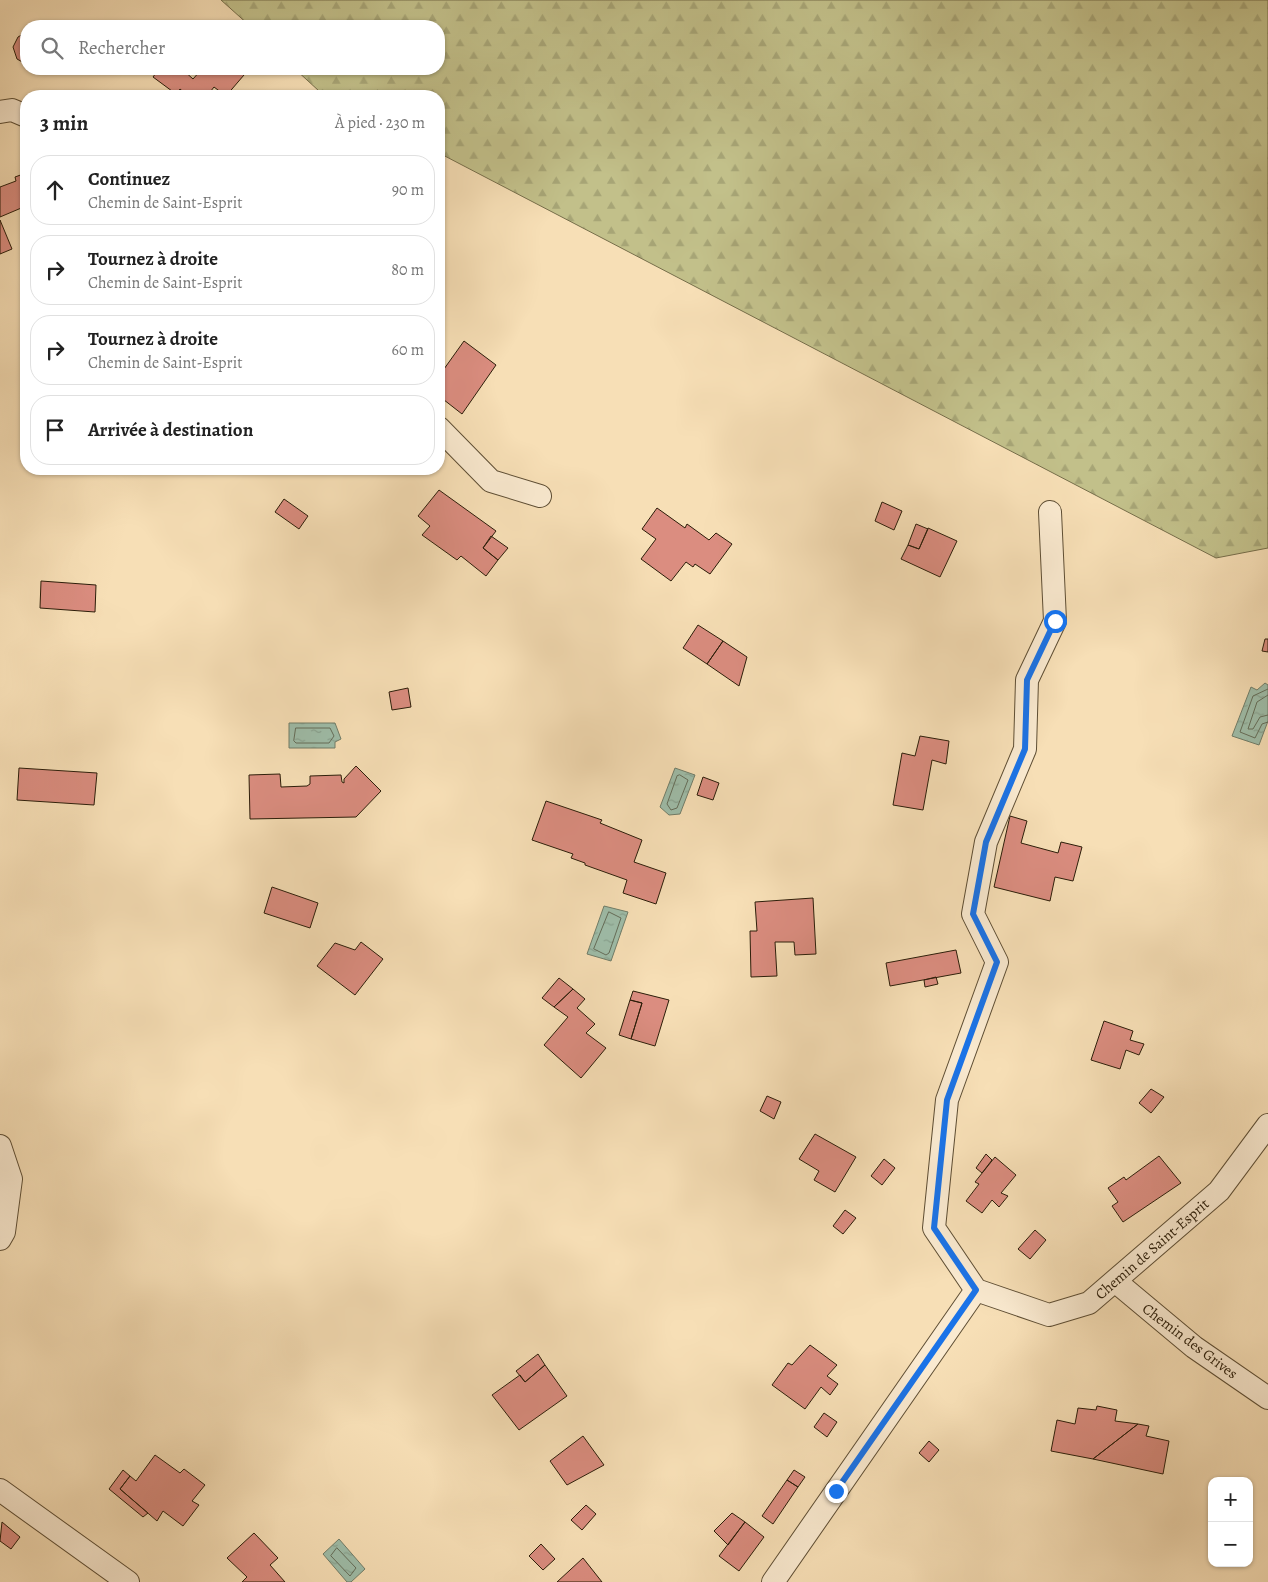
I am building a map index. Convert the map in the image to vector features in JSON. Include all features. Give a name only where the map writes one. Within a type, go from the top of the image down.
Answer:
[{"type":"street","points":[[0,112],[12,110],[20,113]]},
{"type":"street","points":[[445,434],[491,481],[540,496]]},
{"type":"street","points":[[773,1582],[976,1290],[934,1228],[947,1100],[997,962],[973,914],[986,842],[1025,749],[1027,680],[1055,621],[1050,512]]},
{"type":"street","name":"Chemin de Saint-Esprit","points":[[976,1290],[1049,1315],[1089,1303],[1219,1191],[1268,1125]]},
{"type":"street","points":[[0,1146],[11,1179],[4,1232],[0,1239]]},
{"type":"street","name":"Chemin des Grives","points":[[1115,1281],[1194,1347],[1268,1398]]},
{"type":"street","points":[[0,1490],[128,1582]]},
{"type":"green space","points":[[221,0],[1268,0],[1268,548],[1216,558],[445,156],[445,90],[318,90],[302,75],[445,75],[445,20],[243,20]]},
{"type":"water","points":[[1265,683],[1268,685],[1268,721],[1259,745],[1232,736],[1251,687],[1257,690]]},
{"type":"water","points":[[289,723],[335,723],[341,739],[335,742],[335,748],[289,748]]},
{"type":"water","points":[[675,768],[695,775],[680,814],[669,815],[660,807]]},
{"type":"water","points":[[604,906],[628,912],[611,961],[587,954]]},
{"type":"water","points":[[339,1539],[365,1569],[351,1582],[347,1582],[323,1554]]},
{"type":"building","points":[[20,36],[20,61],[17,59],[13,47]]},
{"type":"building","points":[[154,75],[189,75],[193,79],[197,75],[244,75],[231,90],[218,90],[214,87],[212,90],[171,90],[153,77]]},
{"type":"building","points":[[20,175],[20,209],[0,217],[0,187],[16,181],[15,177]]},
{"type":"building","points":[[0,220],[12,249],[0,254]]},
{"type":"building","points":[[464,341],[496,365],[462,414],[445,401],[445,368]]},
{"type":"building","points":[[439,490],[496,531],[483,548],[498,560],[486,576],[461,556],[457,560],[422,535],[430,526],[418,516]]},
{"type":"building","points":[[284,499],[308,516],[299,529],[275,512]]},
{"type":"building","points":[[882,502],[902,511],[894,530],[875,521]]},
{"type":"building","points":[[657,508],[685,528],[687,524],[709,540],[716,533],[732,544],[710,574],[695,564],[693,567],[686,562],[671,581],[641,559],[656,539],[642,529]]},
{"type":"building","points":[[916,524],[928,529],[919,549],[908,545]]},
{"type":"building","points":[[928,528],[957,541],[940,577],[901,559],[908,545],[919,549]]},
{"type":"building","points":[[491,536],[508,548],[498,560],[483,548]]},
{"type":"building","points":[[41,581],[96,585],[95,612],[40,608]]},
{"type":"building","points":[[698,625],[723,641],[707,664],[683,648]]},
{"type":"building","points":[[1265,639],[1268,639],[1268,652],[1262,651]]},
{"type":"building","points":[[723,641],[747,657],[739,686],[707,664]]},
{"type":"building","points":[[408,688],[411,707],[392,710],[389,692]]},
{"type":"building","points":[[920,736],[949,741],[946,764],[932,760],[923,810],[893,805],[902,753],[915,756]]},
{"type":"building","points":[[356,766],[381,791],[356,817],[250,819],[249,775],[280,774],[281,787],[307,786],[310,784],[310,776],[341,775],[342,782],[344,783],[344,779]]},
{"type":"building","points":[[19,768],[97,773],[94,805],[17,800]]},
{"type":"building","points":[[703,777],[719,783],[713,800],[697,795]]},
{"type":"building","points":[[546,801],[602,820],[600,823],[642,840],[634,862],[666,873],[656,904],[623,893],[627,880],[585,865],[585,863],[571,858],[573,854],[532,840]]},
{"type":"building","points":[[1010,816],[1027,821],[1021,843],[1058,853],[1061,842],[1082,847],[1073,881],[1055,877],[1050,901],[994,887]]},
{"type":"building","points":[[272,887],[318,903],[310,928],[264,913]]},
{"type":"building","points":[[813,898],[816,954],[795,955],[794,942],[775,942],[777,976],[751,977],[750,931],[757,931],[755,902]]},
{"type":"building","points":[[361,942],[383,959],[355,995],[317,966],[335,943],[355,950]]},
{"type":"building","points":[[956,950],[961,973],[890,986],[886,963]]},
{"type":"building","points":[[936,977],[938,984],[925,987],[924,980]]},
{"type":"building","points":[[559,978],[573,989],[554,1007],[542,998]]},
{"type":"building","points":[[573,989],[585,999],[577,1008],[595,1024],[586,1033],[606,1048],[581,1078],[544,1045],[568,1017],[554,1007]]},
{"type":"building","points":[[633,991],[669,1000],[655,1046],[631,1039],[642,1003],[630,1000]]},
{"type":"building","points":[[630,1000],[642,1003],[631,1039],[619,1035]]},
{"type":"building","points":[[1104,1021],[1133,1031],[1130,1040],[1144,1044],[1139,1055],[1126,1050],[1120,1069],[1091,1060]]},
{"type":"building","points":[[1151,1089],[1164,1097],[1151,1113],[1139,1103]]},
{"type":"building","points":[[767,1096],[781,1102],[774,1119],[760,1111]]},
{"type":"building","points":[[815,1134],[856,1157],[835,1192],[814,1180],[819,1171],[799,1159]]},
{"type":"building","points":[[986,1154],[992,1160],[982,1173],[976,1168]]},
{"type":"building","points":[[1159,1156],[1181,1183],[1123,1222],[1112,1206],[1118,1202],[1108,1188],[1124,1177],[1126,1180]]},
{"type":"building","points":[[995,1157],[1016,1175],[1001,1193],[1008,1196],[999,1207],[992,1200],[982,1213],[966,1201],[979,1184],[975,1182]]},
{"type":"building","points":[[884,1159],[895,1168],[882,1185],[871,1176]]},
{"type":"building","points":[[845,1210],[856,1218],[843,1234],[833,1226]]},
{"type":"building","points":[[1035,1230],[1046,1240],[1030,1259],[1018,1249]]},
{"type":"building","points":[[810,1345],[837,1365],[827,1376],[838,1384],[830,1395],[821,1387],[805,1409],[772,1385],[788,1363],[792,1365]]},
{"type":"building","points":[[538,1354],[545,1365],[525,1382],[516,1371]]},
{"type":"building","points":[[545,1365],[567,1396],[519,1430],[492,1395],[520,1375],[525,1382]]},
{"type":"building","points":[[1097,1406],[1117,1410],[1115,1421],[1138,1424],[1093,1459],[1051,1451],[1057,1420],[1075,1424],[1078,1408],[1096,1410]]},
{"type":"building","points":[[824,1413],[837,1422],[827,1437],[814,1427]]},
{"type":"building","points":[[1138,1424],[1149,1426],[1146,1436],[1169,1441],[1163,1474],[1093,1459]]},
{"type":"building","points":[[583,1436],[604,1465],[567,1485],[550,1461]]},
{"type":"building","points":[[929,1441],[939,1450],[929,1462],[919,1453]]},
{"type":"building","points":[[155,1455],[180,1473],[184,1469],[205,1485],[192,1501],[199,1505],[183,1526],[163,1511],[157,1521],[120,1489],[130,1476],[136,1481]]},
{"type":"building","points":[[123,1470],[130,1476],[120,1489],[148,1513],[143,1517],[109,1489]]},
{"type":"building","points":[[794,1470],[805,1477],[798,1487],[787,1480]]},
{"type":"building","points":[[787,1480],[798,1487],[773,1524],[762,1516]]},
{"type":"building","points":[[586,1505],[596,1514],[582,1530],[571,1520]]},
{"type":"building","points":[[732,1513],[745,1522],[728,1545],[714,1531]]},
{"type":"building","points":[[2,1522],[20,1537],[11,1549],[0,1541]]},
{"type":"building","points":[[745,1522],[764,1537],[739,1571],[719,1556]]},
{"type":"building","points":[[254,1533],[278,1558],[270,1565],[285,1582],[242,1582],[247,1577],[227,1558]]},
{"type":"building","points":[[541,1544],[555,1559],[543,1570],[529,1556]]},
{"type":"building","points":[[583,1558],[602,1582],[557,1582]]},
{"type":"route","points":[[836,1491],[976,1290],[934,1228],[947,1100],[997,962],[973,914],[986,842],[1025,749],[1027,680],[1055,621]]}]
